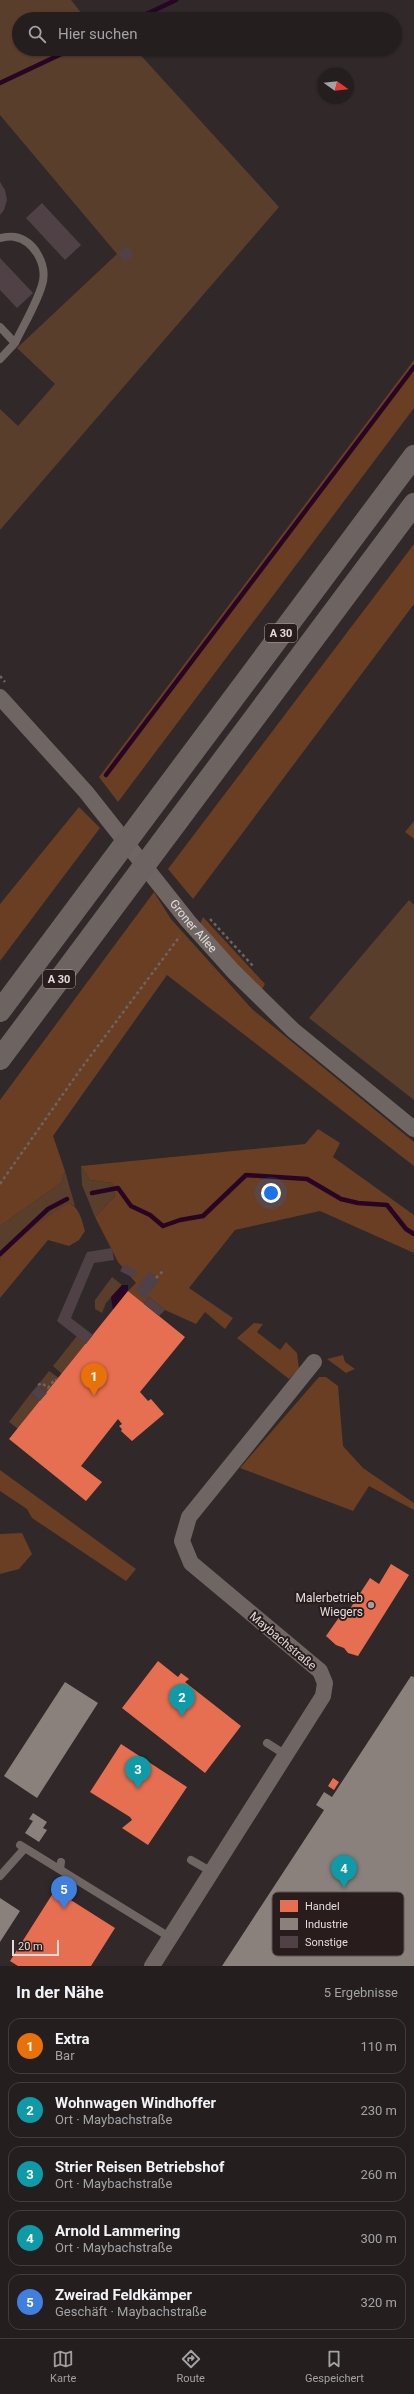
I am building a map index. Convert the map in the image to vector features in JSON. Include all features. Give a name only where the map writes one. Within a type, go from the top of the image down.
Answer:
[{"type":"highway","name":"A 30","points":[[0,1011],[414,456]]},
{"type":"highway","name":"A 30","points":[[0,1059],[414,504]]},
{"type":"street","name":"Groner Allee","points":[[0,697],[86,792],[188,921],[232,971],[270,1010],[414,1129]]},
{"type":"street","name":"Maybachstraße","points":[[152,1966],[323,1696],[324,1683],[320,1671],[191,1563],[182,1541],[189,1517],[314,1362]]},
{"type":"lane","points":[[0,238],[14,236],[26,241],[37,252],[42,265],[43,284],[14,343],[0,358]]},
{"type":"lane","points":[[0,327],[14,343]]},
{"type":"lane","points":[[267,1743],[286,1755]]},
{"type":"lane","points":[[0,1876],[23,1847],[61,1866],[171,1938]]},
{"type":"lane","points":[[191,1860],[212,1872]]},
{"type":"path","points":[[208,918],[257,971]]},
{"type":"path","points":[[0,1184],[80,1070],[176,943],[188,921]]},
{"type":"path","points":[[156,1278],[164,1270]]},
{"type":"path","points":[[38,1386],[42,1384],[48,1388],[55,1379],[56,1380]]},
{"type":"shaded area","points":[[0,0],[71,0],[80,12],[12,12],[12,56],[141,56],[279,207],[0,530],[0,409],[18,426],[55,384],[17,348],[117,254],[0,115]]},
{"type":"shaded area","points":[[414,360],[414,408],[118,802],[99,777]]},
{"type":"shaded area","points":[[414,544],[414,604],[193,899],[168,869]]},
{"type":"shaded area","points":[[79,807],[100,828],[0,961],[0,904]]},
{"type":"shaded area","points":[[414,821],[414,839],[405,832]]},
{"type":"shaded area","points":[[154,892],[171,919],[252,1009],[414,1142],[414,1166],[167,975],[53,1136],[65,1171],[61,1183],[0,1226],[0,1100]]},
{"type":"shaded area","points":[[409,900],[414,905],[414,1100],[309,1018]]},
{"type":"shaded area","points":[[203,917],[265,984],[260,993],[200,924]]},
{"type":"shaded area","points":[[318,1129],[340,1143],[333,1157],[414,1215],[414,1253],[320,1211],[235,1230],[189,1288],[233,1318],[225,1329],[205,1312],[196,1324],[165,1310],[149,1297],[144,1304],[128,1291],[136,1283],[118,1262],[95,1217],[115,1196],[113,1183],[90,1180],[81,1166],[305,1144]]},
{"type":"shaded area","points":[[81,1166],[90,1180],[113,1183],[115,1196],[95,1217],[82,1185]]},
{"type":"shaded area","points":[[65,1171],[75,1206],[69,1203],[7,1251],[0,1260],[0,1226],[61,1183]]},
{"type":"shaded area","points":[[69,1203],[76,1208],[82,1219],[85,1231],[79,1240],[69,1246],[48,1240],[0,1298],[0,1261],[3,1255],[10,1247],[31,1230]]},
{"type":"shaded area","points":[[112,1277],[122,1285],[106,1303],[102,1313],[95,1309],[95,1300]]},
{"type":"shaded area","points":[[122,1285],[128,1285],[128,1291],[113,1310],[111,1297]]},
{"type":"shaded area","points":[[254,1323],[263,1324],[257,1332],[280,1350],[286,1342],[297,1353],[299,1369],[289,1379],[237,1338]]},
{"type":"shaded area","points":[[77,1336],[86,1344],[62,1374],[53,1366]]},
{"type":"shaded area","points":[[343,1355],[345,1362],[355,1369],[346,1373],[327,1359]]},
{"type":"shaded area","points":[[49,1371],[59,1378],[47,1393],[38,1385]]},
{"type":"shaded area","points":[[319,1377],[326,1377],[338,1386],[343,1446],[363,1468],[414,1503],[414,1510],[369,1486],[353,1511],[240,1468]]},
{"type":"shaded area","points":[[31,1393],[40,1401],[18,1429],[9,1422]]},
{"type":"shaded area","points":[[0,1470],[136,1569],[126,1581],[32,1518],[27,1509],[0,1491]]},
{"type":"shaded area","points":[[22,1533],[32,1554],[19,1569],[0,1574],[0,1534]]},
{"type":"building: Handel","points":[[128,1291],[185,1337],[140,1392],[148,1401],[151,1399],[164,1414],[132,1441],[121,1431],[122,1429],[119,1426],[122,1424],[118,1419],[81,1466],[102,1482],[86,1501],[9,1439]]},
{"type":"building: Handel","name":"Malerbetrieb Wiegers","points":[[391,1564],[409,1575],[358,1656],[348,1653],[344,1648],[336,1645],[326,1636],[340,1616],[344,1618],[370,1578],[379,1584]]},
{"type":"building: Handel","points":[[158,1661],[178,1677],[181,1673],[189,1679],[185,1682],[241,1726],[205,1773],[122,1708]]},
{"type":"building: Handel","points":[[121,1744],[187,1787],[148,1845],[122,1828],[132,1820],[130,1817],[90,1792]]},
{"type":"building: Handel","points":[[333,1778],[339,1782],[334,1790],[328,1786]]},
{"type":"building: Handel","points":[[55,1890],[115,1928],[91,1966],[18,1966],[10,1961]]},
{"type":"building: Industrie","points":[[411,1676],[414,1677],[414,1966],[222,1966],[324,1810],[316,1805],[324,1792],[332,1797]]},
{"type":"building: Industrie","points":[[65,1682],[98,1703],[37,1798],[4,1776]]},
{"type":"building: Industrie","points":[[33,1813],[47,1822],[43,1828],[47,1830],[39,1842],[25,1833],[33,1821],[29,1819]]},
{"type":"building: Industrie","points":[[0,1898],[20,1911],[0,1942]]},
{"type":"building: Sonstige","points":[[0,182],[5,190],[7,200],[4,210],[0,215]]},
{"type":"building: Sonstige","points":[[42,203],[81,245],[65,260],[26,218]]},
{"type":"building: Sonstige","points":[[127,246],[134,255],[125,262],[118,253]]},
{"type":"building: Sonstige","points":[[0,258],[33,293],[17,308],[0,290]]},
{"type":"building: Sonstige","points":[[112,1248],[114,1260],[94,1263],[71,1318],[93,1335],[86,1344],[57,1321],[87,1252]]},
{"type":"building: Sonstige","points":[[124,1264],[138,1272],[134,1278],[120,1271]]},
{"type":"building: Sonstige","points":[[149,1271],[160,1280],[144,1300],[135,1290]]},
{"type":"building: Sonstige","points":[[149,1297],[165,1310],[159,1316],[144,1304]]},
{"type":"building: Sonstige","points":[[38,1385],[47,1393],[40,1401],[31,1393]]},
{"type":"waterway","points":[[151,12],[176,0]]},
{"type":"waterway","points":[[0,83],[57,56]]},
{"type":"waterway","points":[[106,775],[414,367]]},
{"type":"waterway","points":[[92,1193],[118,1188],[131,1206],[150,1215],[163,1226],[180,1220],[203,1216],[246,1175],[307,1179],[341,1199],[358,1203],[387,1205],[406,1229],[414,1234]]},
{"type":"waterway","points":[[0,1254],[48,1209],[67,1199]]},
{"type":"place","name":"Extra","points":[[94,1396]]},
{"type":"place","name":"Malerbetrieb Wiegers","points":[[371,1605]]},
{"type":"place","name":"Wohnwagen Windhoffer","points":[[182,1717]]},
{"type":"place","name":"Strier Reisen Betriebshof","points":[[138,1789]]},
{"type":"place","name":"Arnold Lammering","points":[[344,1888]]},
{"type":"place","name":"Zweirad Feldkämper","points":[[64,1909]]}]
